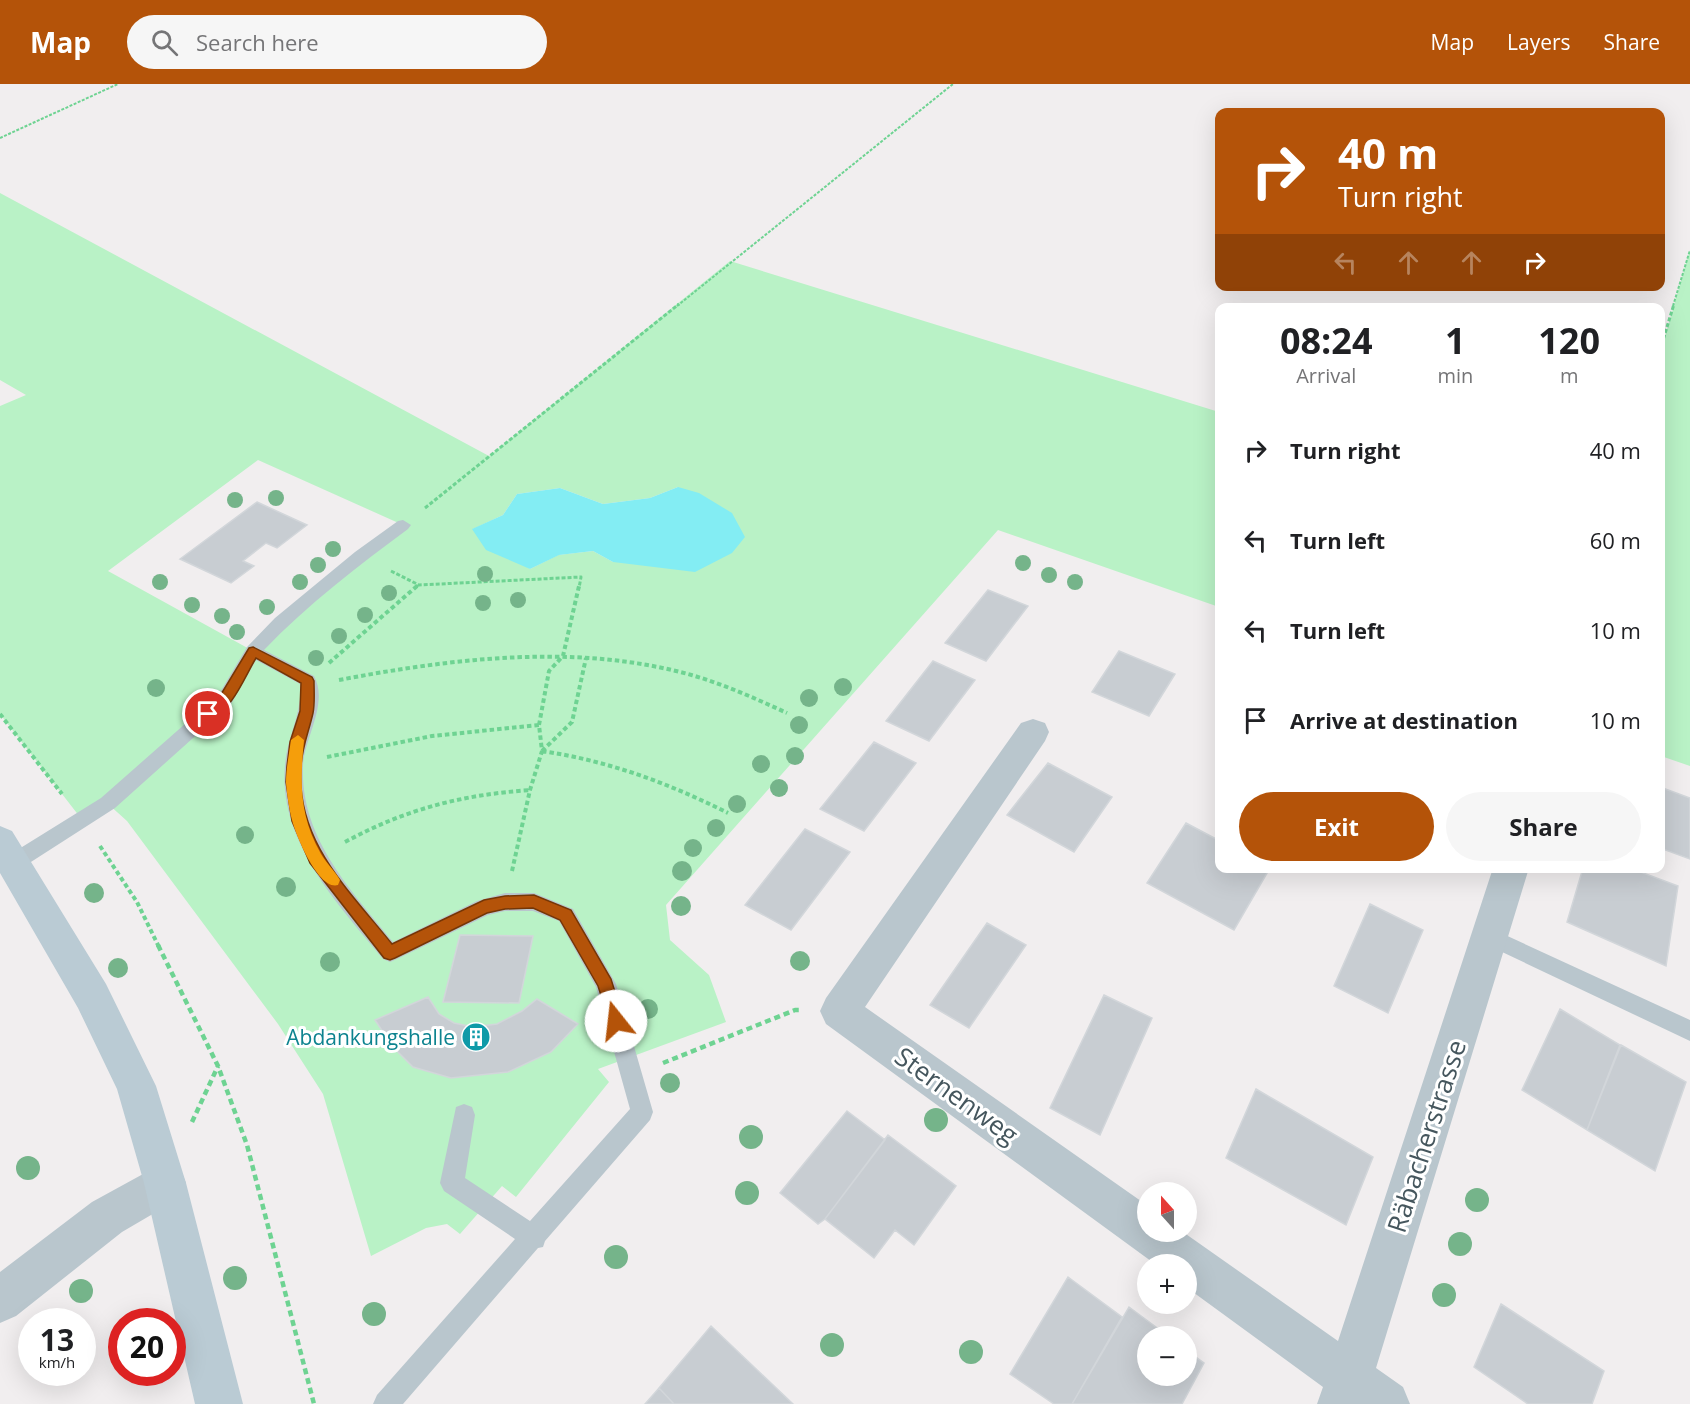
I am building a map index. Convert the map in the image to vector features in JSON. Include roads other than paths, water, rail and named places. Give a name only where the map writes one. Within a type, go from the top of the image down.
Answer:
[{"type":"main road","points":[[7,852],[92,996],[136,1086],[165,1183],[219,1404]]},
{"type":"street","name":"Sternenweg","points":[[1033,732],[840,1011],[1359,1396]]},
{"type":"street","name":"Räbacherstrasse","points":[[1359,1396],[1509,873]]},
{"type":"street","points":[[0,1300],[107,1217],[165,1183]]},
{"type":"lane","points":[[7,852],[83,821],[108,803],[225,699],[253,651],[281,622],[361,556],[403,525]]},
{"type":"lane","points":[[253,651],[308,683],[307,711],[297,742],[294,766],[293,782],[299,821],[315,859],[390,953],[484,907],[505,902],[534,902],[566,915],[606,984],[642,1112],[534,1238],[386,1404]]},
{"type":"lane","points":[[1490,937],[1690,1031]]},
{"type":"lane","points":[[464,1115],[452,1183],[534,1238]]},
{"type":"water","points":[[678,487],[699,493],[732,513],[745,537],[732,553],[695,572],[613,562],[593,551],[559,555],[530,569],[486,550],[472,529],[503,515],[517,494],[560,488],[603,504],[650,498]]},
{"type":"place","name":"Abdankungshalle","points":[[476,1037]]}]
